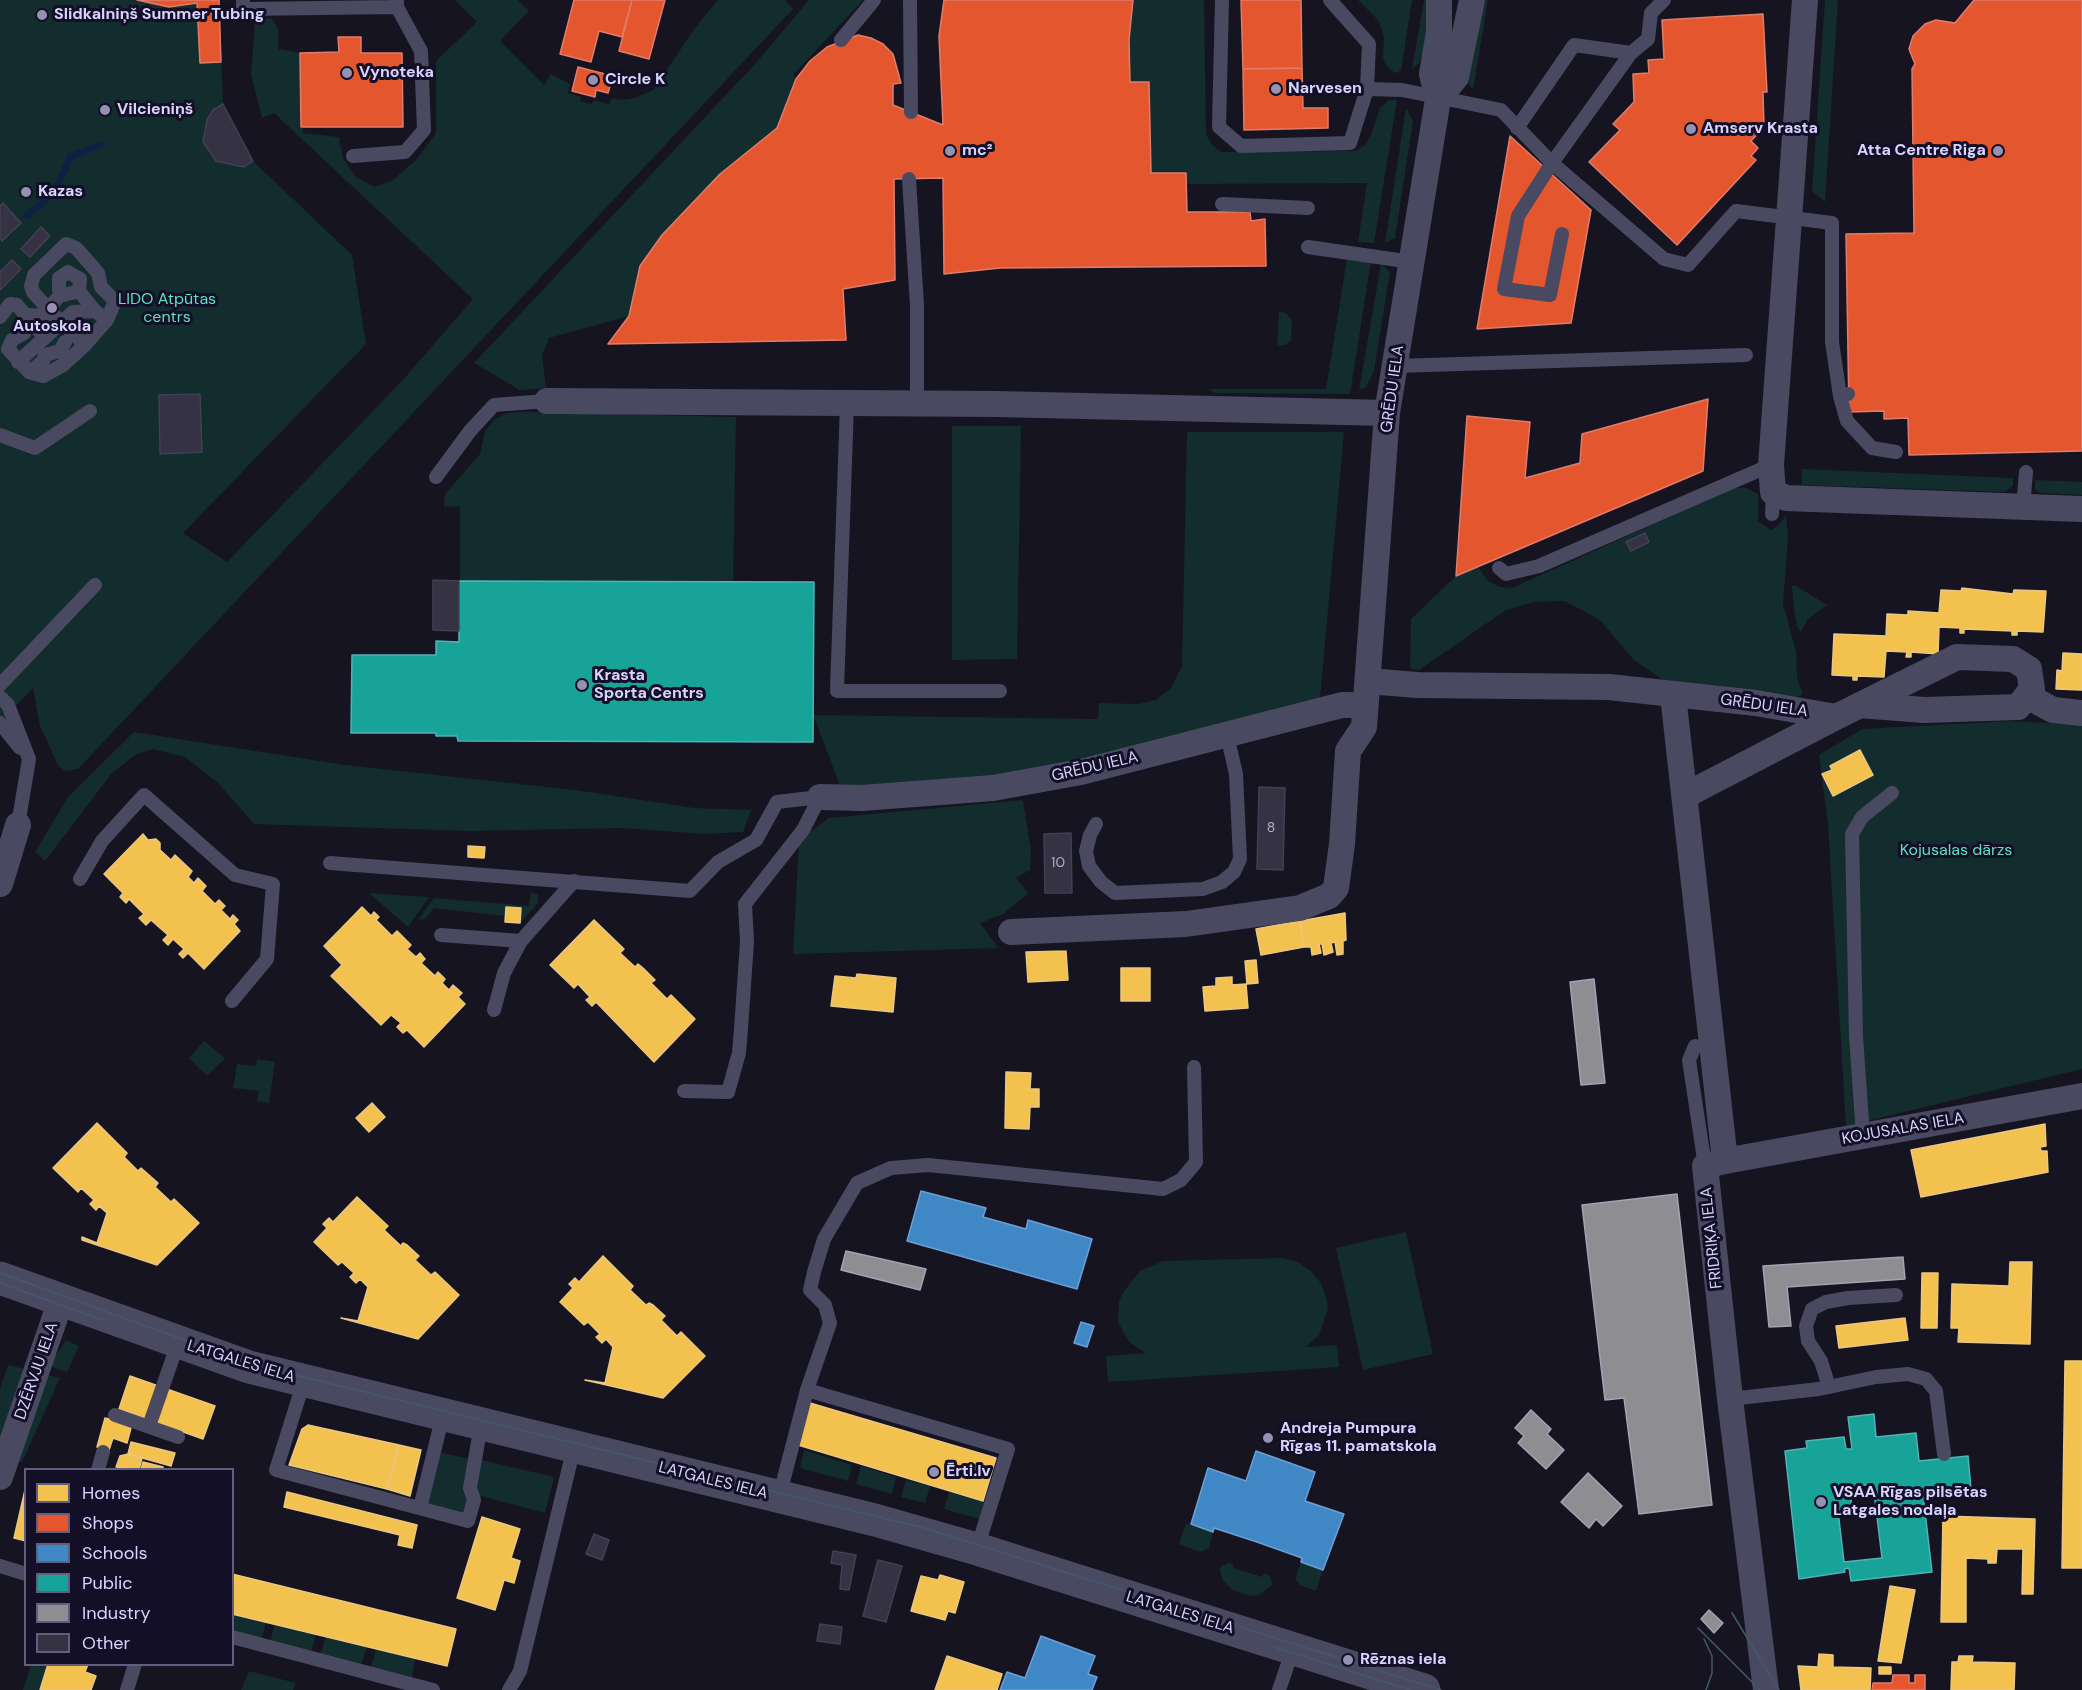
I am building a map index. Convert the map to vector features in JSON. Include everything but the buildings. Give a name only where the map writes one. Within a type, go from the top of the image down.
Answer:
[{"type":"street","name":"GRĒDU IELA","points":[[1011,932],[1186,924],[1300,908],[1329,896],[1336,888],[1340,867],[1348,751],[1364,727],[1387,413],[1438,99],[1432,74],[1439,32],[1439,0]]},
{"type":"street","name":"GRĒDU IELA","points":[[1438,99],[1456,77],[1472,0]]},
{"type":"street","points":[[1805,0],[1771,465],[1772,503],[1786,498],[2082,509]]},
{"type":"street","points":[[547,401],[917,403],[1387,413]]},
{"type":"street","name":"GRĒDU IELA","points":[[1686,795],[1957,657],[2013,659],[2029,669],[2032,689],[2026,696]]},
{"type":"street","name":"GRĒDU IELA","points":[[820,796],[862,798],[993,788],[1081,772],[1326,709],[1367,693],[1417,685],[1609,687],[1756,703],[1836,717]]},
{"type":"street","name":"FRIDRIĶA IELA","points":[[1673,695],[1686,795],[1715,1164],[1730,1399],[1766,1690]]},
{"type":"street","points":[[1860,705],[1924,710],[2018,707],[2026,696],[2053,710],[2082,713]]},
{"type":"street","points":[[0,884],[18,825]]},
{"type":"street","name":"KOJUSALAS IELA","points":[[1715,1164],[2082,1096]]},
{"type":"street","name":"LATGALES IELA","points":[[0,1278],[249,1367],[779,1497],[977,1549],[1424,1690]]},
{"type":"street","name":"DZĒRVJU IELA","points":[[0,1477],[61,1300]]},
{"type":"lane","points":[[243,0],[243,9],[397,3],[421,51],[424,130],[405,152],[353,156]]},
{"type":"lane","points":[[842,40],[874,0]]},
{"type":"lane","points":[[910,0],[911,112]]},
{"type":"lane","points":[[1222,0],[1219,127],[1241,146],[1350,143],[1367,89],[1369,44],[1330,0]]},
{"type":"lane","points":[[1562,234],[1550,295],[1504,289],[1518,216],[1551,163],[1631,53],[1648,39],[1651,13],[1664,0]]},
{"type":"lane","points":[[1517,128],[1574,45],[1631,53]]},
{"type":"lane","points":[[1367,89],[1402,90],[1502,110],[1551,163],[1664,259],[1688,265],[1736,211],[1832,223],[1832,342],[1844,395],[1847,421],[1872,448],[1896,452]]},
{"type":"lane","points":[[909,179],[917,305],[917,403]]},
{"type":"lane","points":[[1222,204],[1308,208]]},
{"type":"lane","points":[[27,315],[24,318],[24,333],[12,340],[8,348],[18,362],[30,372],[43,376],[63,365],[80,349],[107,320],[115,301],[101,287],[98,273],[70,244],[34,275],[31,286],[54,330],[65,342],[80,349]]},
{"type":"lane","points":[[1308,247],[1412,262]]},
{"type":"lane","points":[[48,261],[62,275]]},
{"type":"lane","points":[[77,276],[92,266]]},
{"type":"lane","points":[[27,315],[46,313],[70,293],[81,285],[77,276],[68,272],[62,275],[57,285],[70,293],[107,320]]},
{"type":"lane","points":[[70,293],[73,312]]},
{"type":"lane","points":[[0,317],[10,304],[17,305],[27,315],[54,330],[80,349]]},
{"type":"lane","points":[[18,362],[73,312],[95,311]]},
{"type":"lane","points":[[30,372],[43,361],[45,355],[60,351],[65,342]]},
{"type":"lane","points":[[1395,366],[1746,355]]},
{"type":"lane","points":[[436,477],[470,430],[494,405],[547,401]]},
{"type":"lane","points":[[847,404],[837,691],[1000,691]]},
{"type":"lane","points":[[0,435],[35,448],[90,411]]},
{"type":"lane","points":[[1499,568],[1506,574],[1539,566],[1771,465]]},
{"type":"lane","points":[[2023,507],[2026,472]]},
{"type":"lane","points":[[0,685],[95,585]]},
{"type":"lane","points":[[0,697],[8,705],[29,759],[18,825]]},
{"type":"lane","points":[[0,723],[29,759]]},
{"type":"lane","points":[[1096,824],[1090,835],[1086,851],[1089,866],[1101,882],[1115,893],[1203,889],[1222,882],[1234,872],[1240,859],[1236,774],[1227,735]]},
{"type":"lane","points":[[1863,1136],[1856,1036],[1852,834],[1862,817],[1892,793]]},
{"type":"lane","points":[[80,879],[102,841],[144,795],[235,875],[273,884],[267,959],[232,1001]]},
{"type":"lane","points":[[330,863],[690,891],[718,862],[756,840],[777,802],[820,796]]},
{"type":"lane","points":[[684,1091],[728,1092],[741,1037],[747,942],[745,904],[803,830],[820,796]]},
{"type":"lane","points":[[494,1010],[504,973],[521,942],[574,881]]},
{"type":"lane","points":[[441,935],[521,942]]},
{"type":"lane","points":[[1695,1046],[1689,1060],[1715,1164]]},
{"type":"lane","points":[[779,1497],[807,1390],[830,1323],[825,1305],[810,1290],[814,1272],[828,1231],[857,1183],[891,1168],[928,1165],[1163,1189],[1181,1180],[1196,1162],[1194,1067]]},
{"type":"lane","points":[[1829,1387],[1821,1361],[1808,1341],[1806,1326],[1812,1309],[1826,1302],[1848,1298],[1896,1295]]},
{"type":"lane","points":[[149,1426],[178,1343]]},
{"type":"lane","points":[[1730,1399],[1829,1387],[1876,1377],[1908,1374],[1926,1379],[1936,1391],[1944,1454]]},
{"type":"lane","points":[[304,1381],[276,1470],[468,1521],[474,1500],[470,1488],[481,1425]]},
{"type":"lane","points":[[807,1390],[1008,1449],[977,1549]]},
{"type":"lane","points":[[115,1414],[178,1437]]},
{"type":"lane","points":[[420,1508],[444,1416]]},
{"type":"lane","points":[[509,1690],[520,1671],[574,1447]]},
{"type":"lane","points":[[99,1468],[103,1452]]},
{"type":"lane","points":[[0,1566],[24,1573]]},
{"type":"lane","points":[[234,1638],[434,1690]]},
{"type":"lane","points":[[1280,1690],[1293,1649]]},
{"type":"lane","points":[[127,1690],[135,1666]]},
{"type":"green space","name":"LIDO Atpūtas centrs","points":[[0,0],[219,0],[223,105],[253,161],[352,255],[366,344],[183,533],[227,562],[402,381],[473,299],[274,113],[262,118],[251,75],[255,23],[264,18],[272,19],[278,29],[278,49],[300,53],[303,133],[339,137],[343,158],[356,177],[374,187],[392,181],[416,160],[436,133],[436,61],[477,22],[455,0],[518,0],[529,11],[500,41],[544,85],[551,74],[570,84],[568,93],[581,97],[580,101],[592,104],[594,100],[609,104],[612,98],[621,100],[635,98],[653,90],[695,28],[718,0],[785,0],[793,9],[78,769],[65,771],[58,765],[40,726],[33,688],[0,722]]},
{"type":"green space","points":[[809,0],[863,0],[793,75],[796,79],[777,128],[720,174],[662,235],[629,316],[549,338],[542,355],[546,388],[520,390],[474,363],[755,64]]},
{"type":"green space","points":[[1133,0],[1204,0],[1206,135],[1213,146],[1222,152],[1356,151],[1366,144],[1380,108],[1389,100],[1397,100],[1374,243],[1358,242],[1367,183],[1186,184],[1151,173],[1149,82],[1130,82],[1129,40]]},
{"type":"green space","points":[[1358,0],[1412,0],[1401,71],[1395,73],[1387,67],[1383,58],[1384,37],[1379,21]]},
{"type":"green space","points":[[1424,0],[1433,0],[1425,49],[1419,63],[1412,69]]},
{"type":"green space","points":[[1480,0],[1488,0],[1473,90],[1466,80]]},
{"type":"green space","points":[[1825,0],[1838,0],[1825,202],[1812,191]]},
{"type":"green space","points":[[1406,108],[1413,121],[1395,238],[1385,243]]},
{"type":"green space","points":[[1347,258],[1371,261],[1350,394],[1215,393],[1209,389],[1326,389]]},
{"type":"green space","points":[[1381,264],[1390,272],[1374,371],[1366,387],[1359,390]]},
{"type":"green space","points":[[1279,311],[1286,313],[1292,320],[1291,340],[1285,345],[1277,346]]},
{"type":"green space","points":[[507,413],[736,417],[733,582],[460,581],[460,506],[444,507],[445,494],[480,454],[485,431],[494,420]]},
{"type":"green space","points":[[952,426],[1021,426],[1017,659],[952,660]]},
{"type":"green space","points":[[1187,432],[1344,432],[1320,699],[1003,779],[841,788],[813,715],[1098,719],[1099,703],[1137,704],[1156,700],[1171,688],[1182,666]]},
{"type":"green space","points":[[1802,469],[2013,478],[2013,486],[2005,492],[1802,485]]},
{"type":"green space","points":[[2035,480],[2082,482],[2082,495],[2040,493],[2035,489]]},
{"type":"green space","points":[[1734,488],[1746,488],[1758,494],[1758,521],[1771,530],[1779,525],[1786,515],[1788,538],[1783,604],[1796,651],[1797,677],[1803,694],[1797,697],[1665,681],[1634,660],[1600,620],[1565,601],[1534,602],[1506,610],[1419,670],[1410,669],[1411,619],[1456,576],[1478,567],[1487,580],[1499,587],[1512,588]]},
{"type":"green space","points":[[1795,585],[1827,605],[1808,619],[1801,632],[1797,627],[1794,608],[1792,586]]},
{"type":"green space","name":"Kojusalas dārzs","points":[[2012,721],[2082,725],[2082,1069],[1846,1126],[1828,825],[1819,755],[1862,729]]},
{"type":"green space","points":[[134,732],[345,765],[575,790],[694,808],[751,810],[743,832],[704,834],[622,828],[469,831],[254,824],[218,783],[185,757],[153,749],[135,755],[112,773],[45,861],[35,852],[68,797]]},
{"type":"green space","points":[[1023,800],[1031,851],[1030,870],[1016,878],[1028,893],[1003,914],[980,923],[998,948],[793,954],[799,840],[829,818]]},
{"type":"green space","points":[[531,892],[538,895],[538,903],[520,923],[520,908],[506,907],[505,916],[434,908],[425,919],[418,920],[434,898],[529,906]]},
{"type":"green space","points":[[369,893],[429,897],[408,927]]},
{"type":"green space","points":[[204,1041],[225,1058],[207,1076],[189,1058]]},
{"type":"green space","points":[[257,1059],[275,1062],[269,1103],[257,1101],[259,1091],[233,1088],[237,1064],[256,1066]]},
{"type":"green space","points":[[1406,1232],[1433,1354],[1363,1370],[1336,1248]]},
{"type":"green space","points":[[1282,1258],[1298,1262],[1312,1272],[1320,1282],[1328,1309],[1319,1335],[1306,1347],[1337,1345],[1339,1367],[1108,1382],[1106,1356],[1146,1353],[1129,1342],[1118,1322],[1119,1302],[1122,1294],[1140,1271],[1163,1261]]},
{"type":"green space","points":[[66,1340],[79,1346],[67,1372],[49,1366]]},
{"type":"green space","points":[[8,1365],[25,1369],[0,1441],[0,1389]]},
{"type":"green space","points":[[47,1375],[60,1378],[22,1462],[17,1461]]},
{"type":"green space","points":[[804,1450],[852,1465],[848,1481],[800,1468]]},
{"type":"green space","points":[[437,1452],[470,1459],[470,1501],[465,1515],[424,1505]]},
{"type":"green space","points":[[481,1460],[554,1477],[545,1513],[477,1495]]},
{"type":"green space","points":[[861,1466],[896,1477],[892,1494],[856,1484]]},
{"type":"green space","points":[[906,1480],[930,1486],[925,1503],[901,1497]]},
{"type":"green space","points":[[949,1492],[984,1502],[980,1519],[944,1509]]},
{"type":"green space","points":[[1186,1523],[1213,1532],[1209,1548],[1200,1552],[1179,1544]]},
{"type":"green space","points":[[1301,1562],[1323,1570],[1316,1591],[1300,1585],[1295,1579]]},
{"type":"green space","points":[[1229,1563],[1234,1565],[1233,1568],[1262,1577],[1264,1573],[1270,1576],[1273,1584],[1259,1595],[1251,1596],[1233,1590],[1223,1581],[1220,1571],[1221,1566]]},
{"type":"green space","points":[[234,1614],[266,1622],[261,1641],[234,1633]]},
{"type":"green space","points":[[275,1624],[316,1634],[311,1653],[270,1642]]},
{"type":"green space","points":[[326,1637],[367,1647],[361,1664],[320,1655]]},
{"type":"green space","points":[[376,1649],[415,1658],[412,1677],[371,1667]]},
{"type":"green space","points":[[31,1666],[48,1666],[40,1690],[23,1690]]},
{"type":"green space","points":[[249,1671],[296,1683],[293,1690],[241,1690]]},
{"type":"waterway","points":[[27,216],[56,190],[70,157],[100,145]]},
{"type":"tram line","points":[[0,1273],[250,1364],[924,1528],[1441,1690]]},
{"type":"tram line","points":[[0,1283],[102,1320]]},
{"type":"tram line","points":[[1732,1613],[1779,1690]]},
{"type":"tram line","points":[[1698,1628],[1760,1690]]},
{"type":"tram line","points":[[1704,1639],[1712,1656],[1712,1673],[1706,1690]]},
{"type":"tram line","points":[[1274,1647],[1410,1690]]},
{"type":"place","name":"Slidkalniņš Summer Tubing","points":[[42,15]]},
{"type":"place","name":"Vynoteka","points":[[347,73]]},
{"type":"place","name":"Circle K","points":[[593,80]]},
{"type":"place","name":"Narvesen","points":[[1276,89]]},
{"type":"place","name":"Vilcieniņš","points":[[105,110]]},
{"type":"place","name":"Amserv Krasta","points":[[1691,129]]},
{"type":"place","name":"mc²","points":[[950,151]]},
{"type":"place","name":"Atta Centre Riga","points":[[1998,151]]},
{"type":"place","name":"Kazas","points":[[26,192]]},
{"type":"place","name":"Autoskola","points":[[52,308]]},
{"type":"place","name":"Krasta Sporta Centrs","points":[[582,685]]},
{"type":"place","name":"Andreja Pumpura Rīgas 11. pamatskola","points":[[1268,1438]]},
{"type":"place","name":"Ērti.lv","points":[[934,1472]]},
{"type":"place","name":"VSAA Rīgas pilsētas Latgales nodaļa","points":[[1821,1502]]},
{"type":"place","name":"Rēznas iela","points":[[1348,1660]]}]
